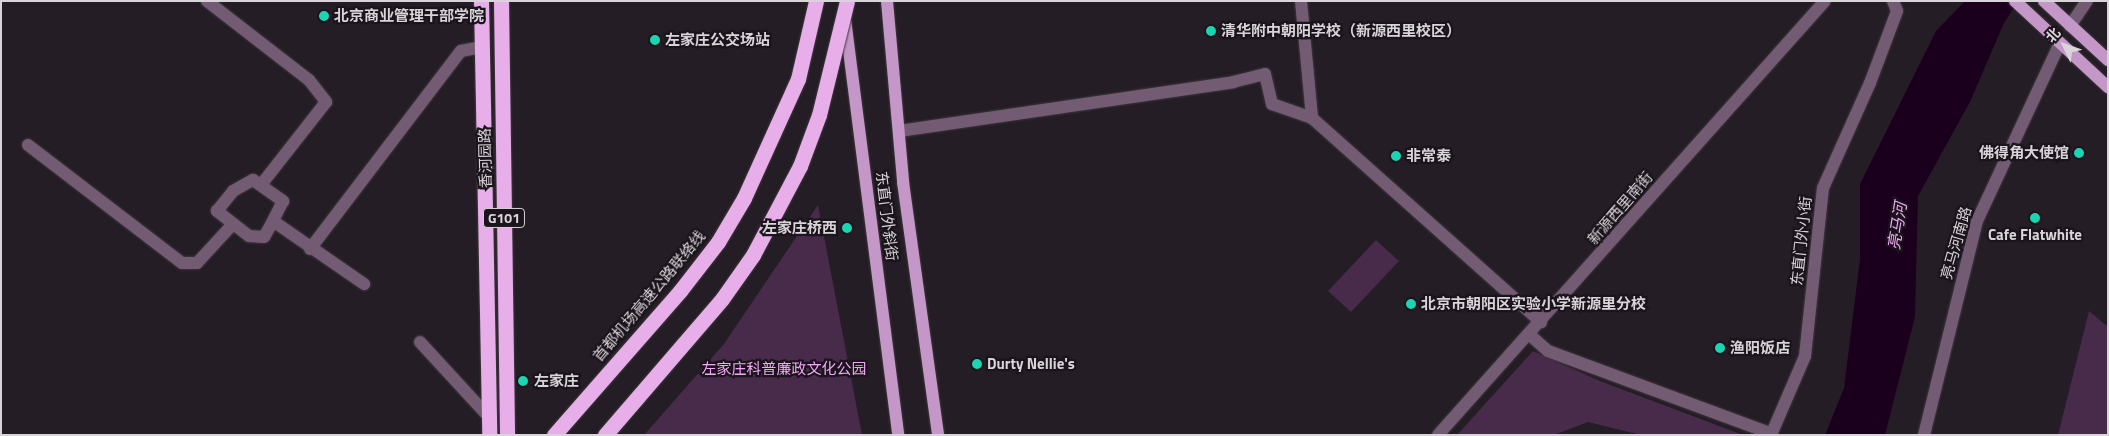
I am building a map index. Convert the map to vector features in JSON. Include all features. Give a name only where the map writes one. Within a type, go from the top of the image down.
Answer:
[{"type":"highway","name":"香河园路","points":[[481,1],[489,435]]},
{"type":"highway","name":"香河园路","points":[[501,1],[507,435]]},
{"type":"highway","name":"首都机场高速公路联络线","points":[[554,435],[680,291],[718,242],[744,198],[774,137],[798,79],[816,1]]},
{"type":"highway","points":[[605,435],[722,299],[753,255],[800,166],[819,115],[847,1]]},
{"type":"main road","name":"东直门外斜街","points":[[842,1],[898,435]]},
{"type":"main road","name":"东直门外斜街","points":[[887,1],[899,130],[938,435]]},
{"type":"main road","points":[[2015,1],[2108,87]]},
{"type":"main road","points":[[2044,1],[2108,60]]},
{"type":"street","points":[[207,1],[309,80],[326,102],[261,186]]},
{"type":"street","points":[[1301,1],[1312,118]]},
{"type":"street","name":"新源西里南街","points":[[1438,435],[1530,335],[1825,1]]},
{"type":"street","name":"东直门外小街","points":[[1772,434],[1805,356],[1823,188],[1897,11],[1893,1]]},
{"type":"street","points":[[2070,26],[2087,1]]},
{"type":"street","name":"亮马河南路","points":[[1924,435],[1977,221],[2060,43]]},
{"type":"street","points":[[310,249],[461,50],[482,47]]},
{"type":"street","points":[[899,130],[1233,82],[1265,74],[1272,104],[1312,118],[1541,322]]},
{"type":"street","points":[[28,145],[182,263],[197,263],[233,224]]},
{"type":"street","points":[[253,180],[283,201],[273,221],[264,237],[249,236],[217,211],[233,191],[253,180]]},
{"type":"street","points":[[273,221],[310,249],[364,284]]},
{"type":"street","points":[[1530,335],[1548,351],[1772,434]]},
{"type":"street","points":[[420,342],[489,417]]},
{"type":"green space","name":"左家庄科普廉政文化公园","points":[[818,205],[862,435],[644,435],[724,344]]},
{"type":"green space","points":[[1376,240],[1399,261],[1351,312],[1328,291]]},
{"type":"green space","points":[[2089,311],[2108,327],[2108,435],[2058,435]]},
{"type":"green space","points":[[1533,351],[1600,381],[1743,435],[1641,435],[1588,422],[1554,435],[1457,435]]},
{"type":"water","name":"亮马河","points":[[1965,1],[2018,1],[2004,23],[1970,102],[1918,196],[1915,317],[1885,435],[1825,435],[1844,388],[1860,259],[1860,184],[1936,31]]},
{"type":"place","name":"北京商业管理干部学院","points":[[324,16]]},
{"type":"place","name":"清华附中朝阳学校（新源西里校区）","points":[[1211,31]]},
{"type":"place","name":"左家庄公交场站","points":[[655,40]]},
{"type":"place","name":"佛得角大使馆","points":[[2079,153]]},
{"type":"place","name":"非常泰","points":[[1396,156]]},
{"type":"place","name":"Cafe Flatwhite","points":[[2035,218]]},
{"type":"place","name":"左家庄桥西","points":[[847,228]]},
{"type":"place","name":"北京市朝阳区实验小学新源里分校","points":[[1411,304]]},
{"type":"place","name":"渔阳饭店","points":[[1720,348]]},
{"type":"place","name":"Durty Nellie's","points":[[977,364]]},
{"type":"place","name":"左家庄","points":[[523,381]]}]
